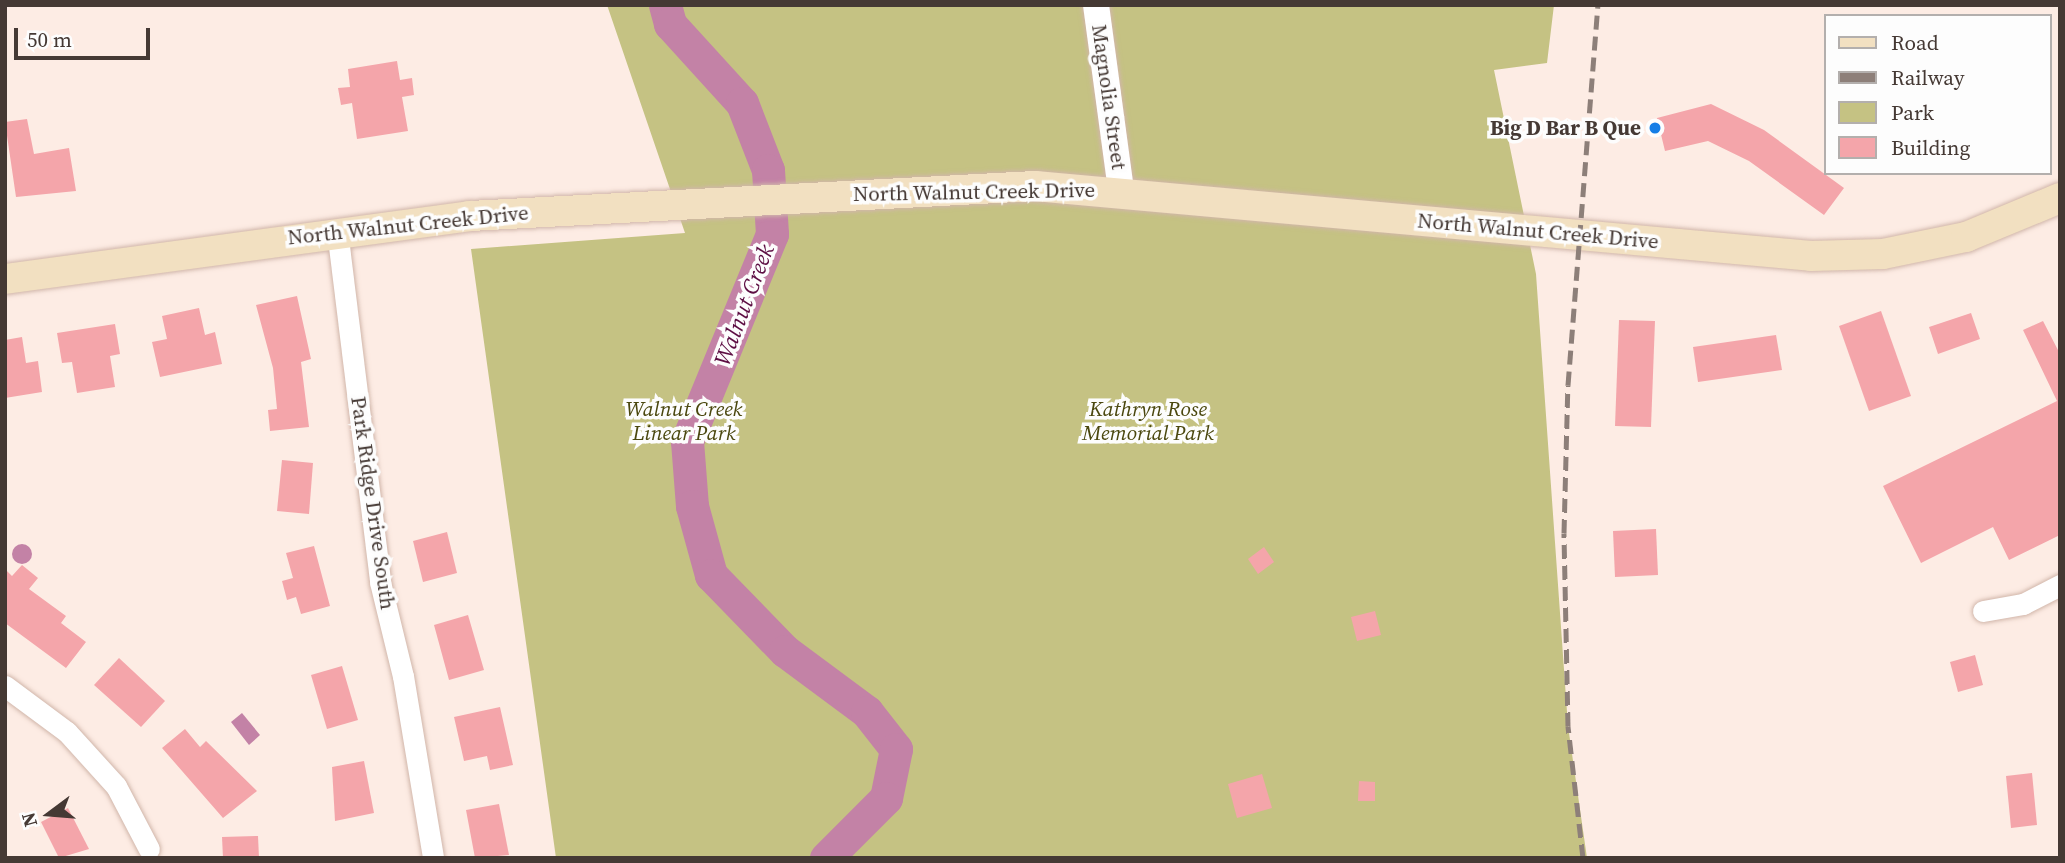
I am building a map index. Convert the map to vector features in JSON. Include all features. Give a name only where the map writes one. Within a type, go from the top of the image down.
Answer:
[{"type":"main road","name":"North Walnut Creek Drive","points":[[5,279],[337,230],[686,203],[1035,186],[1121,189],[1811,256],[1883,254],[1966,237],[2060,198]]},
{"type":"street","name":"Magnolia Street","points":[[1096,5],[1121,189]]},
{"type":"street","name":"Park Ridge Drive South","points":[[337,230],[380,582],[403,676],[433,858]]},
{"type":"street","points":[[1983,611],[2023,604],[2060,585]]},
{"type":"street","points":[[5,685],[67,732],[116,786],[149,849]]},
{"type":"green space","name":"Kathryn Rose Memorial Park","points":[[607,5],[1554,5],[1547,63],[1494,70],[1536,274],[1568,726],[1587,858],[556,858],[471,249],[685,233]]},
{"type":"shaded area","points":[[22,544],[29,547],[32,554],[29,561],[22,564],[15,561],[12,554],[15,547]]},
{"type":"shaded area","points":[[242,713],[260,735],[249,745],[231,722]]},
{"type":"building","points":[[397,61],[400,80],[412,78],[414,95],[402,97],[408,131],[357,139],[352,103],[341,105],[338,88],[350,87],[348,69]]},
{"type":"building","points":[[1711,104],[1764,130],[1844,188],[1824,215],[1749,161],[1708,141],[1665,151],[1657,118]]},
{"type":"building","points":[[27,119],[34,154],[69,148],[76,191],[16,197],[5,122]]},
{"type":"building","points":[[297,296],[311,359],[301,362],[309,427],[270,431],[268,410],[277,409],[273,368],[256,305]]},
{"type":"building","points":[[199,308],[205,335],[215,332],[222,364],[160,377],[152,342],[167,339],[162,316]]},
{"type":"building","points":[[1881,311],[1911,396],[1869,411],[1839,326]]},
{"type":"building","points":[[1971,313],[1980,339],[1938,354],[1929,327]]},
{"type":"building","points":[[1619,320],[1655,321],[1651,427],[1615,426]]},
{"type":"building","points":[[2043,321],[2060,354],[2060,535],[2009,560],[1993,527],[1921,563],[1883,486],[2057,401],[2023,330]]},
{"type":"building","points":[[115,324],[120,354],[110,356],[115,387],[77,393],[72,362],[62,363],[57,333]]},
{"type":"building","points":[[1776,335],[1782,370],[1698,382],[1693,347]]},
{"type":"building","points":[[22,337],[26,363],[38,361],[42,392],[5,398],[5,340]]},
{"type":"building","points":[[282,460],[313,463],[309,514],[277,511]]},
{"type":"building","points":[[1656,529],[1658,575],[1615,577],[1613,531]]},
{"type":"building","points":[[447,532],[457,573],[423,582],[413,541]]},
{"type":"building","points":[[314,546],[330,606],[301,614],[296,597],[287,600],[282,581],[293,578],[286,553]]},
{"type":"building","points":[[1264,547],[1274,562],[1258,574],[1248,559]]},
{"type":"building","points":[[22,565],[38,578],[29,589],[66,616],[61,623],[86,642],[66,668],[5,623],[5,569],[12,576]]},
{"type":"building","points":[[1375,611],[1381,635],[1357,641],[1351,617]]},
{"type":"building","points":[[468,615],[484,670],[449,680],[434,625]]},
{"type":"building","points":[[1975,655],[1983,685],[1958,692],[1950,662]]},
{"type":"building","points":[[119,658],[165,701],[141,727],[94,685]]},
{"type":"building","points":[[342,666],[358,720],[327,729],[311,675]]},
{"type":"building","points":[[500,707],[513,765],[490,770],[487,756],[464,761],[454,717]]},
{"type":"building","points":[[185,729],[200,747],[206,741],[257,791],[223,818],[162,748]]},
{"type":"building","points":[[364,761],[374,813],[335,821],[332,767]]},
{"type":"building","points":[[2032,773],[2037,825],[2011,828],[2006,776]]},
{"type":"building","points":[[1262,774],[1272,808],[1237,818],[1228,784]]},
{"type":"building","points":[[1359,781],[1375,782],[1375,801],[1358,801]]},
{"type":"building","points":[[499,804],[509,855],[475,858],[466,810]]},
{"type":"building","points":[[68,808],[89,849],[59,858],[41,822]]},
{"type":"building","points":[[258,836],[259,858],[223,858],[222,837]]},
{"type":"waterway","name":"Walnut Creek","points":[[665,5],[670,24],[742,103],[768,170],[772,234],[687,441],[692,506],[711,575],[785,651],[867,712],[896,749],[886,798],[826,858]]},
{"type":"railway","points":[[1583,858],[1568,726],[1564,533],[1568,385],[1598,5]]},
{"type":"place","name":"Big D Bar B Que","points":[[1655,128]]},
{"type":"park label","name":"Walnut Creek Linear Park","points":[[684,421]]}]
